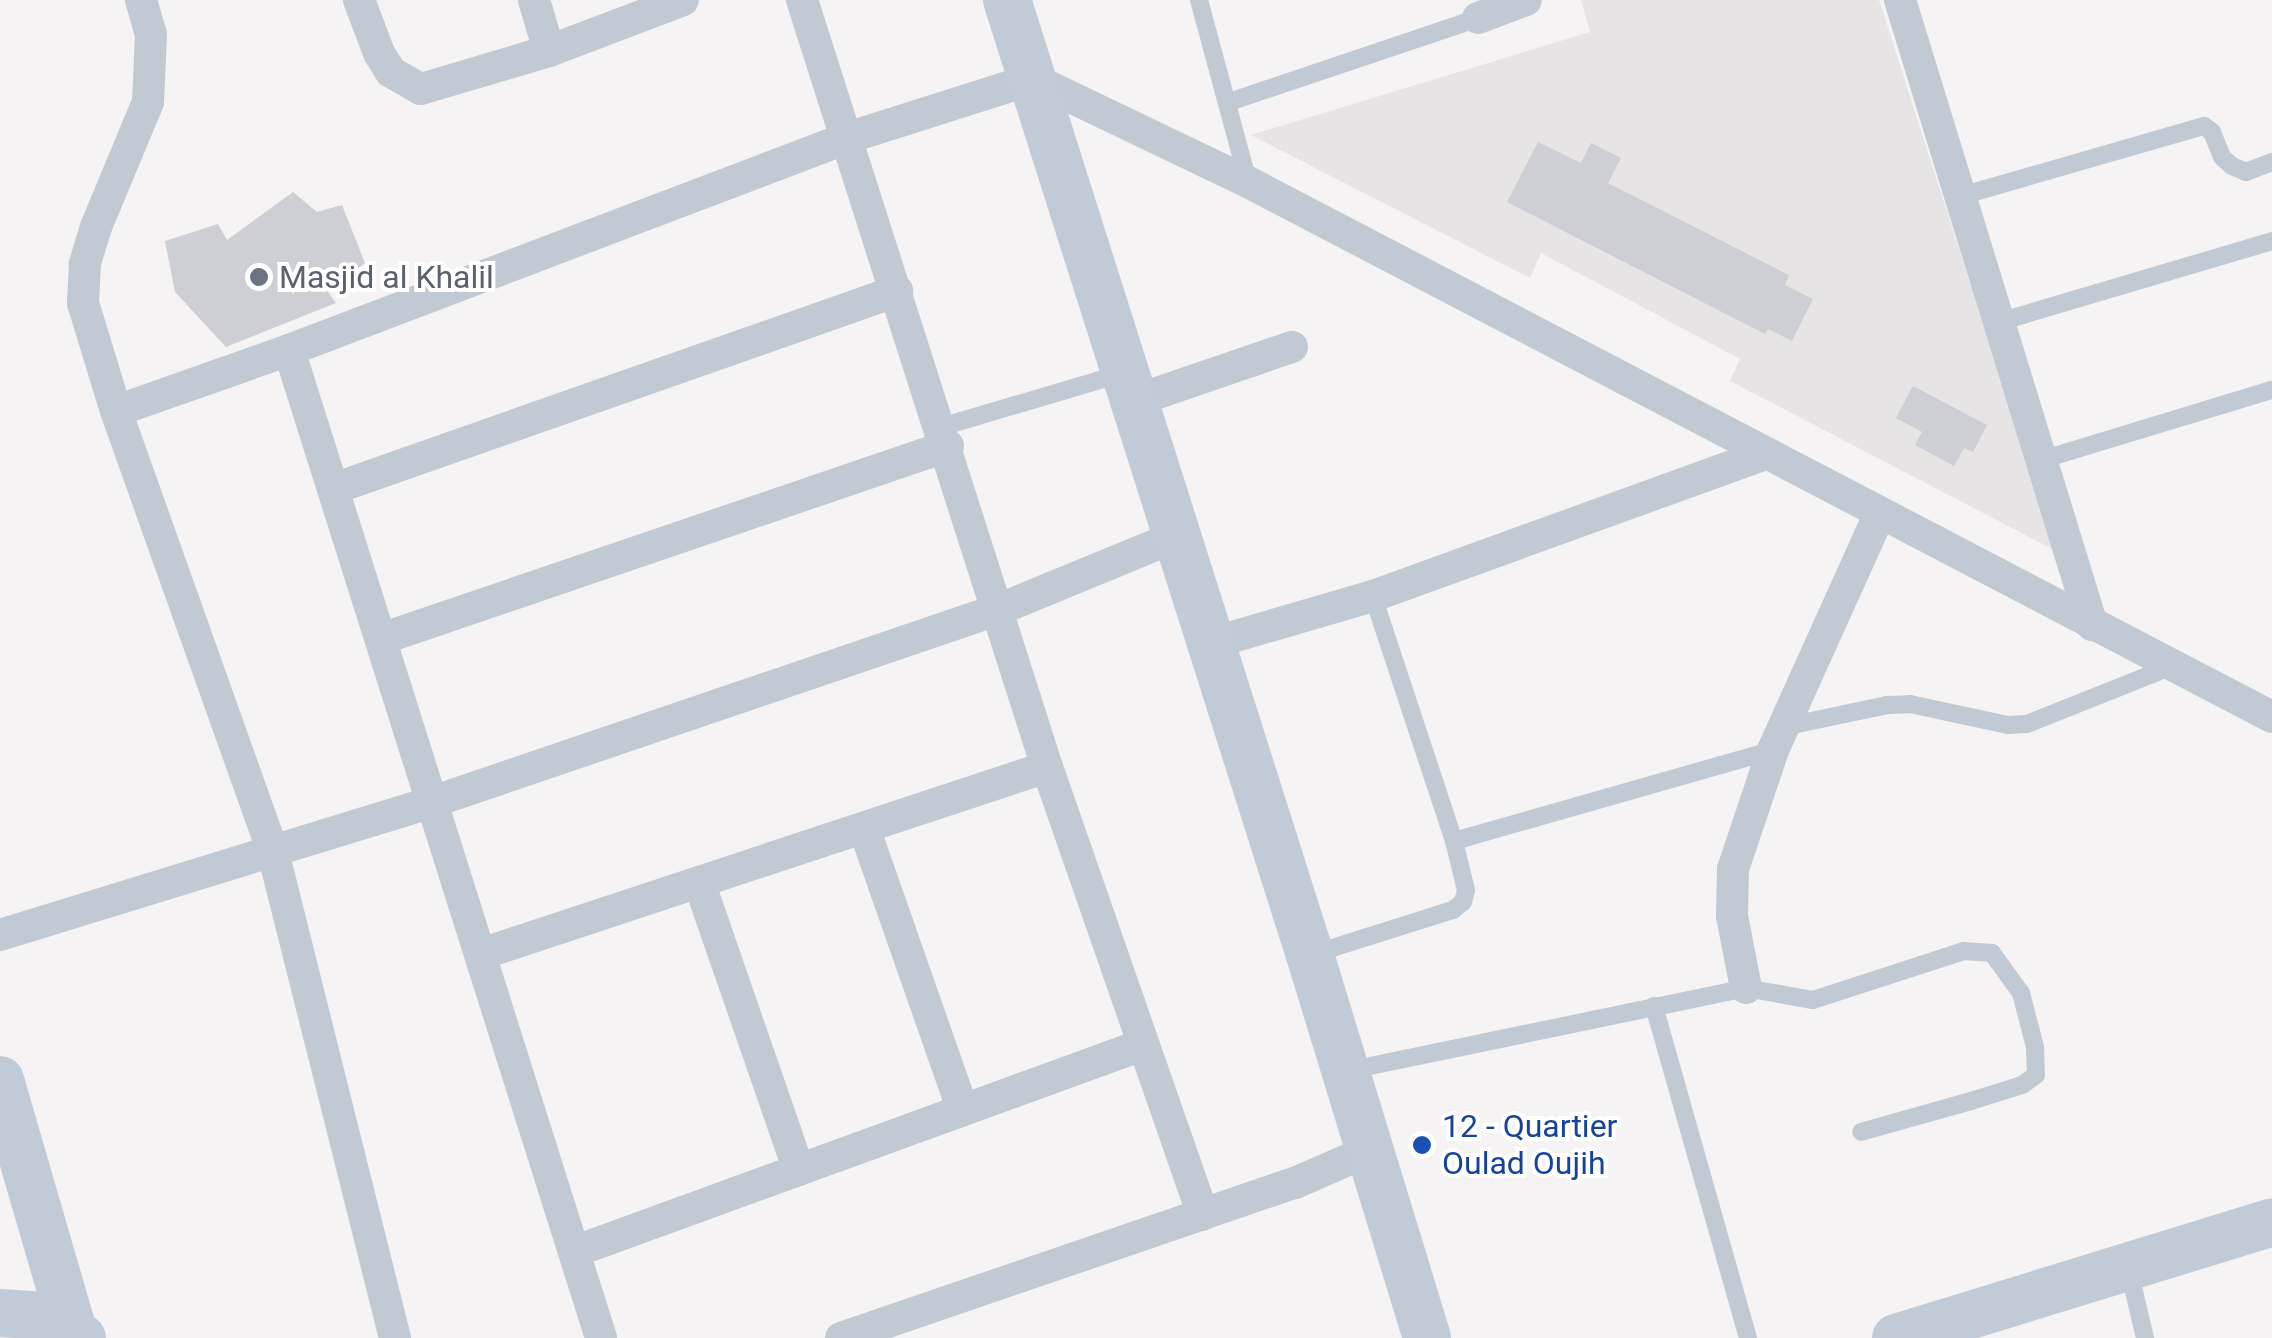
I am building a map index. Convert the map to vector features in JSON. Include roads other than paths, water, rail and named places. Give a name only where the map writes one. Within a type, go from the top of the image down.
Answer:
[{"type":"street","points":[[141,0],[152,34],[148,102],[96,227],[85,264],[87,321],[273,852],[396,1338]]},
{"type":"street","points":[[359,0],[378,53],[405,84],[421,89],[549,50],[683,0]]},
{"type":"street","points":[[534,0],[549,50]]},
{"type":"street","points":[[802,0],[1048,767],[1203,1215]]},
{"type":"street","points":[[1007,0],[1212,642],[1426,1338]]},
{"type":"street","points":[[1478,18],[1526,0]]},
{"type":"street","points":[[1900,0],[2092,625]]},
{"type":"street","points":[[116,411],[289,350],[847,138],[1033,79],[1248,182],[2272,717]]},
{"type":"street","points":[[333,489],[897,291]]},
{"type":"street","points":[[1130,387],[1292,348]]},
{"type":"street","points":[[289,350],[602,1338]]},
{"type":"street","points":[[381,640],[944,436]]},
{"type":"street","points":[[1212,642],[1374,596],[1768,453]]},
{"type":"street","points":[[1746,988],[1732,916],[1732,869],[1777,738],[1879,515]]},
{"type":"street","points":[[0,935],[432,802],[1000,609],[1177,536]]},
{"type":"street","points":[[481,954],[1048,767]]},
{"type":"street","points":[[864,828],[963,1110]]},
{"type":"street","points":[[699,882],[799,1170]]},
{"type":"street","points":[[576,1251],[1142,1045]]},
{"type":"street","points":[[0,1080],[77,1333]]},
{"type":"street","points":[[841,1338],[1203,1215],[1370,1150]]},
{"type":"street","points":[[1896,1338],[1961,1328],[2128,1266],[2272,1222]]},
{"type":"street","points":[[0,1313],[46,1316],[77,1333]]},
{"type":"lane","points":[[1199,0],[1248,182]]},
{"type":"lane","points":[[1229,102],[1478,18]]},
{"type":"lane","points":[[1961,196],[2204,126],[2212,132],[2222,157],[2232,166],[2246,172],[2272,162]]},
{"type":"lane","points":[[1999,322],[2272,241]]},
{"type":"lane","points":[[944,436],[1130,387]]},
{"type":"lane","points":[[2042,460],[2272,390]]},
{"type":"lane","points":[[1310,955],[1454,910],[1463,902],[1466,890],[1454,841],[1374,596]]},
{"type":"lane","points":[[1454,841],[1886,704],[1910,704],[2008,725],[2026,724],[2174,666]]},
{"type":"lane","points":[[1346,1072],[1746,988],[1814,1000],[1964,951],[1980,949],[2002,962],[2021,992],[2038,1064],[2036,1075],[2005,1090],[1860,1132]]},
{"type":"lane","points":[[1654,1006],[1748,1338]]},
{"type":"lane","points":[[2128,1266],[2145,1338]]},
{"type":"place","name":"Masjid al Khalil","points":[[259,277]]},
{"type":"place","name":"12 - Quartier Oulad Oujih","points":[[1422,1145]]}]
